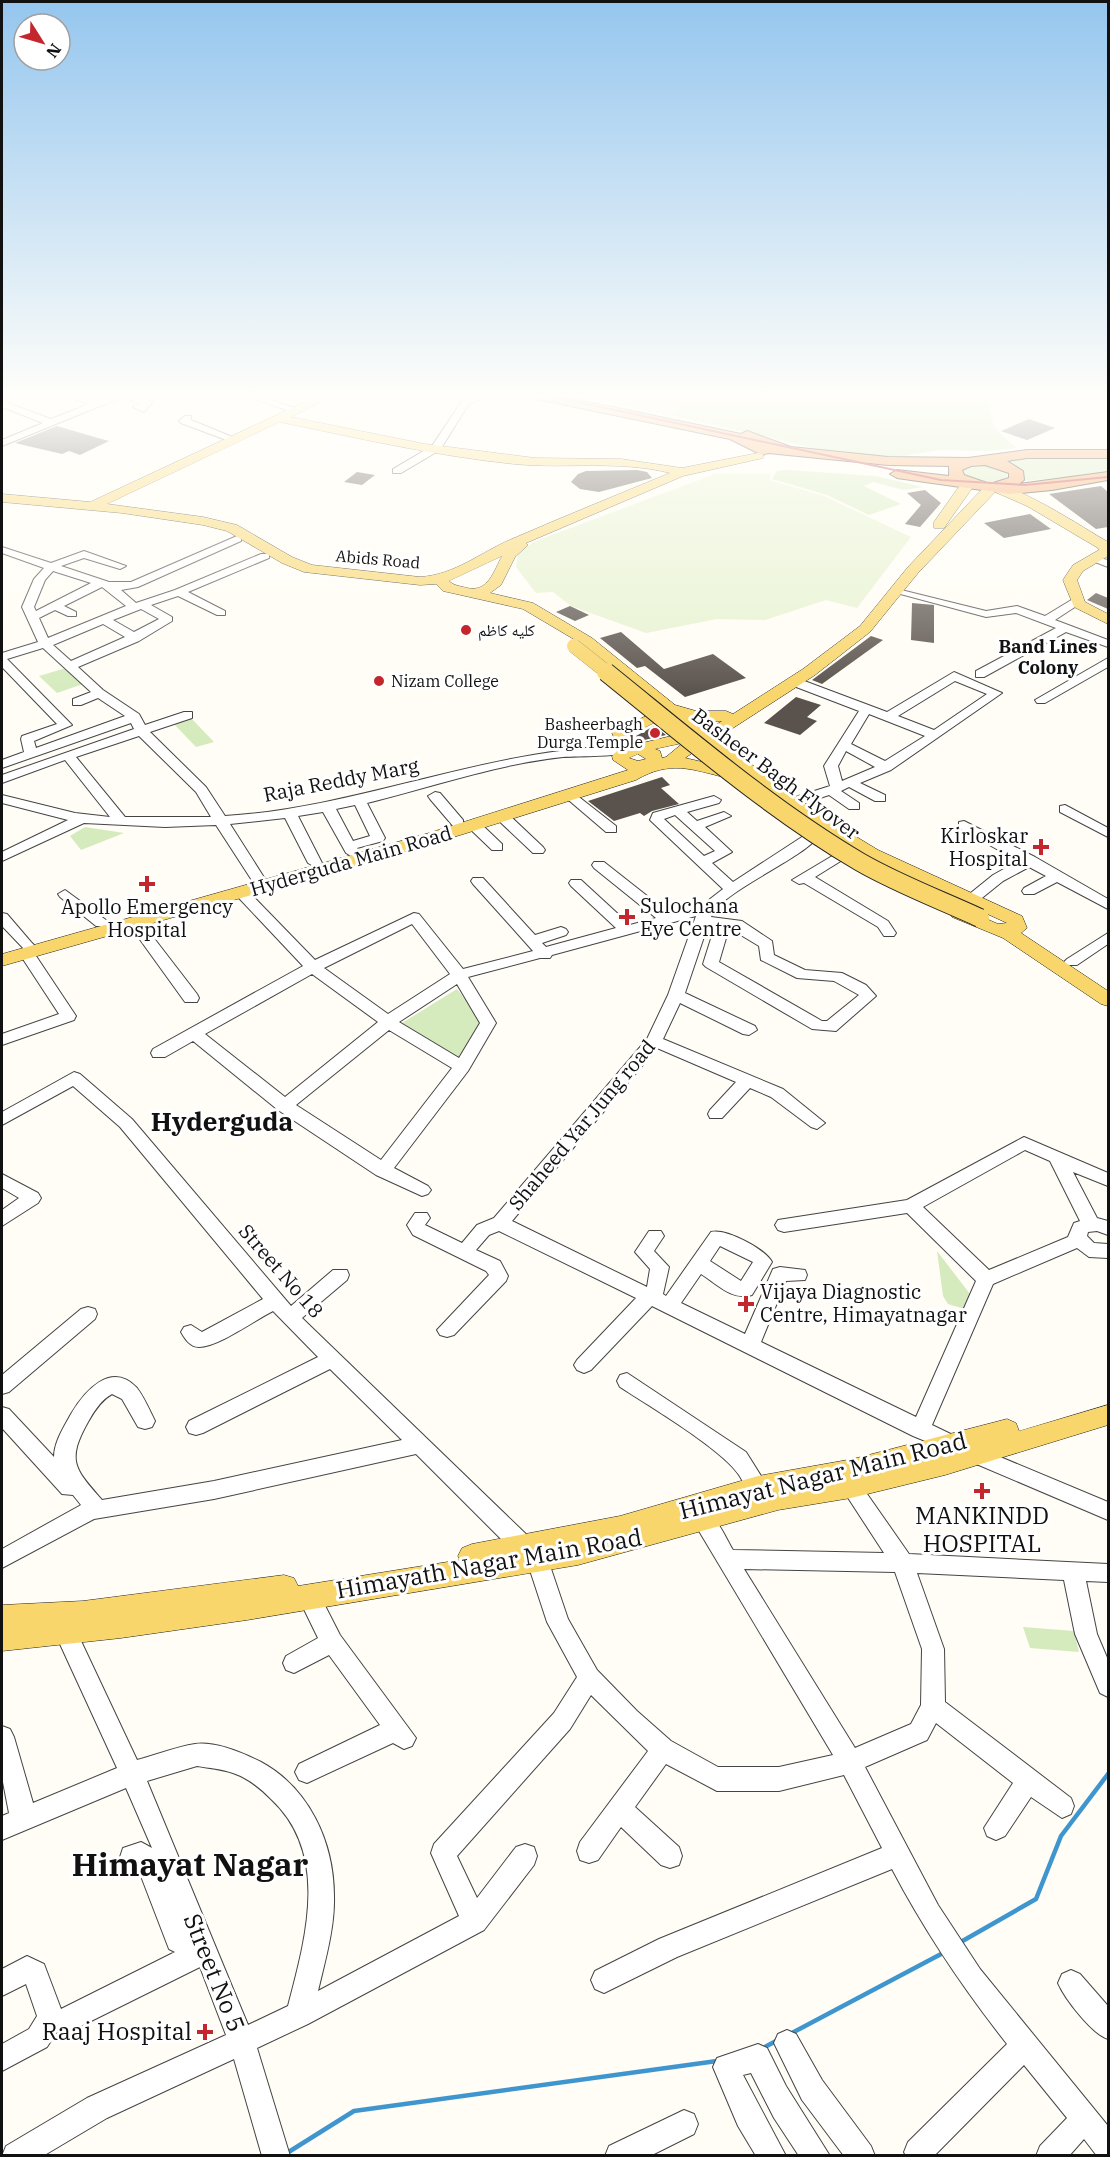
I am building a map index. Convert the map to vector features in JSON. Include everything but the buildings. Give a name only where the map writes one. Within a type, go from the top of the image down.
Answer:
[{"type":"main road","points":[[88,508],[118,494]]},
{"type":"main road","points":[[447,589],[477,564],[514,543],[640,494]]},
{"type":"main road","points":[[478,593],[492,586],[502,573],[509,554],[516,547],[643,494]]},
{"type":"main road","points":[[696,739],[795,682],[850,641],[929,537],[959,494]]},
{"type":"main road","points":[[696,739],[864,622],[989,494]]},
{"type":"main road","points":[[1009,494],[1032,504],[1106,547],[1107,550],[1104,553],[1071,574],[1071,589],[1077,601],[1108,619]]},
{"type":"main road","points":[[1026,494],[1032,504]]},
{"type":"main road","name":"Abids Road","points":[[2,498],[187,518],[232,528],[287,560],[309,569],[420,581],[447,589]]},
{"type":"main road","points":[[2,504],[88,508],[212,528],[309,576],[410,591],[447,589],[478,593],[528,606]]},
{"type":"main road","points":[[477,564],[502,573],[528,606],[571,640]]},
{"type":"main road","points":[[447,589],[515,615],[571,640],[586,641],[672,709],[727,773],[810,838],[839,856],[993,929],[1016,932],[1072,962],[1108,989]]},
{"type":"main road","points":[[571,640],[569,650],[654,715],[696,739],[872,854],[1015,920],[1016,932],[1108,1000]]},
{"type":"main road","name":"Basheer Bagh Flyover","points":[[571,640],[716,760],[818,836],[863,864],[985,915],[1016,932]]},
{"type":"main road","points":[[636,757],[620,734],[654,715],[672,709],[694,716],[726,716]]},
{"type":"main road","name":"Raja Reddy Marg","points":[[636,757],[696,739]]},
{"type":"main road","name":"Hyderguda Main Road","points":[[2,960],[25,946],[181,912],[466,824],[604,775],[636,757],[671,761],[696,739]]},
{"type":"main road","name":"Hyderguda Main Road","points":[[2,952],[315,863],[351,849],[502,816],[630,776],[636,757]]},
{"type":"main road","points":[[671,761],[706,766],[727,773]]},
{"type":"main road","name":"Himayat Nagar Main Road","points":[[2,1618],[83,1614],[324,1583],[530,1552],[759,1487],[963,1449],[1108,1402]]},
{"type":"main road","name":"Himayath Nagar Main Road","points":[[2,1638],[121,1625],[309,1597],[530,1552],[578,1553],[778,1499],[852,1487],[963,1449],[1108,1415]]},
{"type":"street","points":[[2,550],[100,583],[120,587],[134,585],[237,539]]},
{"type":"street","points":[[152,575],[84,554],[50,567],[40,579],[28,607],[45,644],[99,693],[135,717],[142,731],[201,790],[258,879]]},
{"type":"street","points":[[31,753],[27,739],[66,725],[2,659],[179,592],[265,556]]},
{"type":"street","points":[[1094,558],[1108,564]]},
{"type":"street","points":[[34,616],[100,583],[120,566]]},
{"type":"street","points":[[68,667],[135,638],[168,619],[139,606],[100,583]]},
{"type":"street","points":[[134,585],[159,598]]},
{"type":"street","points":[[897,590],[986,614],[999,614],[1017,609],[1108,644]]},
{"type":"street","points":[[179,592],[221,613]]},
{"type":"street","points":[[1047,620],[1077,601]]},
{"type":"street","points":[[55,606],[72,614]]},
{"type":"street","points":[[103,619],[135,638]]},
{"type":"street","points":[[980,674],[1066,627]]},
{"type":"street","points":[[1041,700],[1108,662]]},
{"type":"street","points":[[791,802],[839,787],[886,767],[996,693],[954,676],[888,717]]},
{"type":"street","points":[[795,682],[934,735]]},
{"type":"street","points":[[77,702],[99,693]]},
{"type":"street","points":[[854,806],[839,787],[831,766],[866,709]]},
{"type":"street","points":[[2,779],[188,715]]},
{"type":"street","points":[[2,764],[135,717]]},
{"type":"street","points":[[578,750],[620,734]]},
{"type":"street","points":[[844,745],[886,767]]},
{"type":"street","name":"Raja Reddy Marg","points":[[2,799],[83,818],[121,821],[259,817],[359,801],[508,764],[578,750],[636,757]]},
{"type":"street","points":[[68,756],[121,821]]},
{"type":"street","points":[[839,787],[880,798]]},
{"type":"street","points":[[435,795],[466,824],[497,847]]},
{"type":"street","points":[[570,795],[611,829]]},
{"type":"street","points":[[714,800],[657,818],[732,889]]},
{"type":"street","points":[[327,806],[351,849],[378,838],[359,801]]},
{"type":"street","points":[[1065,810],[1108,833]]},
{"type":"street","points":[[678,811],[725,852],[702,862]]},
{"type":"street","points":[[288,812],[315,863]]},
{"type":"street","points":[[502,816],[538,850]]},
{"type":"street","points":[[676,838],[724,816]]},
{"type":"street","points":[[2,857],[83,818]]},
{"type":"street","points":[[964,825],[1108,905]]},
{"type":"street","points":[[704,915],[732,889],[810,838]]},
{"type":"street","points":[[839,856],[801,879],[883,924],[889,933]]},
{"type":"street","points":[[972,899],[998,878],[1030,860]]},
{"type":"street","points":[[599,865],[668,920]]},
{"type":"street","points":[[1029,891],[1058,876]]},
{"type":"street","points":[[478,881],[545,954]]},
{"type":"street","points":[[576,883],[628,931]]},
{"type":"street","points":[[243,893],[313,967],[388,1022],[462,1067]]},
{"type":"street","points":[[65,894],[101,923]]},
{"type":"street","points":[[284,1106],[388,1022],[459,975],[668,920],[704,915],[723,923],[736,924],[767,944],[766,957],[802,975],[837,976],[865,991],[868,996],[830,1027],[818,1025],[711,964],[723,923]]},
{"type":"street","name":"Shaheed Yar Jung road","points":[[704,915],[676,996],[654,1041],[500,1223],[752,1344],[920,1430],[1108,1511]]},
{"type":"street","points":[[2,917],[25,946],[68,1016],[2,1040]]},
{"type":"street","points":[[159,1053],[313,967],[414,917],[459,975],[488,1023],[462,1067],[382,1171]]},
{"type":"street","points":[[135,923],[191,998]]},
{"type":"street","points":[[2,928],[25,946]]},
{"type":"street","points":[[533,941],[561,932]]},
{"type":"street","points":[[1072,962],[1108,938]]},
{"type":"street","points":[[676,996],[749,1030]]},
{"type":"street","points":[[194,1033],[284,1106],[382,1171],[422,1190]]},
{"type":"street","points":[[654,1041],[777,1093],[817,1123]]},
{"type":"street","name":"Street No 18","points":[[2,1119],[74,1078],[126,1123],[290,1318],[530,1552]]},
{"type":"street","points":[[716,1114],[748,1080]]},
{"type":"street","points":[[784,1225],[911,1206],[1024,1143],[1058,1160],[1108,1180]]},
{"type":"street","points":[[1058,1160],[1100,1226],[1080,1228],[1079,1240],[1089,1250],[1108,1252]]},
{"type":"street","points":[[2,1180],[32,1198],[2,1219]]},
{"type":"street","points":[[911,1206],[986,1279]]},
{"type":"street","points":[[421,1218],[416,1225],[419,1230],[493,1266],[499,1276],[447,1330]]},
{"type":"street","points":[[465,1251],[483,1230],[500,1223]]},
{"type":"street","points":[[584,1365],[656,1288],[660,1267],[644,1252],[655,1236]]},
{"type":"street","points":[[920,1430],[986,1279],[1079,1240]]},
{"type":"street","points":[[670,1305],[699,1263]]},
{"type":"street","points":[[752,1344],[780,1274],[798,1275]]},
{"type":"street","points":[[290,1318],[340,1275]]},
{"type":"street","points":[[191,1332],[198,1340],[207,1338],[275,1301]]},
{"type":"street","points":[[2,1386],[88,1314]]},
{"type":"street","points":[[196,1426],[330,1359]]},
{"type":"street","points":[[627,1381],[739,1458],[759,1487]]},
{"type":"street","points":[[99,1506],[67,1470],[62,1454],[65,1446],[91,1399],[101,1388],[110,1385],[121,1387],[129,1393],[145,1421]]},
{"type":"street","points":[[7,1425],[99,1506]]},
{"type":"street","points":[[2,1559],[99,1506],[214,1490],[419,1445]]},
{"type":"street","points":[[530,1552],[558,1622],[589,1677],[663,1749],[717,1779],[779,1779],[850,1761],[919,1732],[933,1707],[933,1649],[903,1563],[852,1487]]},
{"type":"street","points":[[703,1520],[729,1559],[850,1761],[928,1914],[971,1978],[1108,2147]]},
{"type":"street","points":[[729,1559],[903,1563],[1108,1573]]},
{"type":"street","points":[[1073,1572],[1086,1634],[1108,1686]]},
{"type":"street","points":[[307,1772],[400,1733],[332,1642],[309,1597]]},
{"type":"street","name":"Street No 5","points":[[65,1630],[133,1773],[168,1886],[206,1950],[241,2040],[272,2144]]},
{"type":"street","points":[[294,1663],[332,1642]]},
{"type":"street","points":[[475,1921],[444,1853],[562,1721],[589,1677]]},
{"type":"street","points":[[933,1707],[1062,1806]]},
{"type":"street","points":[[2,1737],[21,1803],[12,1824]]},
{"type":"street","points":[[589,1851],[663,1749]]},
{"type":"street","points":[[12,1824],[133,1773],[197,1755],[237,1762],[265,1777],[295,1804],[315,1843],[322,1896],[314,1954],[299,2015]]},
{"type":"street","points":[[996,1828],[1029,1780]]},
{"type":"street","points":[[620,1809],[670,1856]]},
{"type":"street","points":[[132,1857],[141,1854],[168,1886],[178,1940]]},
{"type":"street","points":[[604,1980],[668,1948],[898,1854]]},
{"type":"street","points":[[16,2156],[97,2108],[299,2015],[475,1921],[525,1856]]},
{"type":"street","points":[[70,2018],[206,1950]]},
{"type":"street","points":[[2,1983],[27,1969],[35,1973],[51,2018],[48,2026],[38,2038],[2,2058]]},
{"type":"street","points":[[1071,1983],[1108,2026]]},
{"type":"street","points":[[787,2043],[812,2090],[861,2156]]},
{"type":"street","points":[[917,2154],[1025,2045]]},
{"type":"street","points":[[772,2156],[748,2116],[726,2067],[758,2057],[766,2077],[799,2133],[816,2156]]},
{"type":"street","points":[[1050,2156],[1085,2118]]},
{"type":"street","points":[[619,2156],[684,2124]]},
{"type":"green space","points":[[662,494],[816,494],[911,537],[857,608],[826,600],[765,620],[717,619],[646,633],[571,606],[553,592],[536,593],[516,567],[518,555],[533,542]]},
{"type":"green space","points":[[822,494],[880,494],[901,504],[869,515]]},
{"type":"green space","points":[[66,668],[83,684],[57,693],[39,676]]},
{"type":"green space","points":[[190,717],[214,742],[196,747],[172,722]]},
{"type":"green space","points":[[85,827],[124,833],[81,850],[70,836]]},
{"type":"green space","points":[[457,989],[483,1022],[460,1059],[402,1023]]},
{"type":"green space","points":[[937,1251],[970,1294],[968,1310],[948,1304],[943,1296]]},
{"type":"green space","points":[[1023,1627],[1074,1631],[1079,1652],[1030,1648]]},
{"type":"waterway","points":[[959,1943],[1036,1899],[1061,1836],[1108,1774]]},
{"type":"waterway","points":[[790,2034],[943,1953]]},
{"type":"waterway","points":[[763,2048],[776,2041]]},
{"type":"waterway","points":[[287,2153],[354,2111],[717,2061]]},
{"type":"place","name":"كليه كاظم","points":[[466,630]]},
{"type":"place","name":"Nizam College","points":[[379,681]]},
{"type":"place","name":"Basheerbagh Durga Temple","points":[[655,733]]},
{"type":"place","name":"Kirloskar Hospital","points":[[1041,847]]},
{"type":"place","name":"Apollo Emergency Hospital","points":[[147,884]]},
{"type":"place","name":"Sulochana Eye Centre","points":[[627,917]]},
{"type":"place","name":"Vijaya Diagnostic Centre, Himayatnagar","points":[[746,1304]]},
{"type":"place","name":"MANKINDD HOSPITAL","points":[[982,1491]]},
{"type":"place","name":"Raaj Hospital","points":[[205,2032]]},
{"type":"district","name":"Band Lines Colony","points":[[1048,657]]},
{"type":"district","name":"Hyderguda","points":[[222,1122]]},
{"type":"district","name":"Himayat Nagar","points":[[190,1865]]}]
